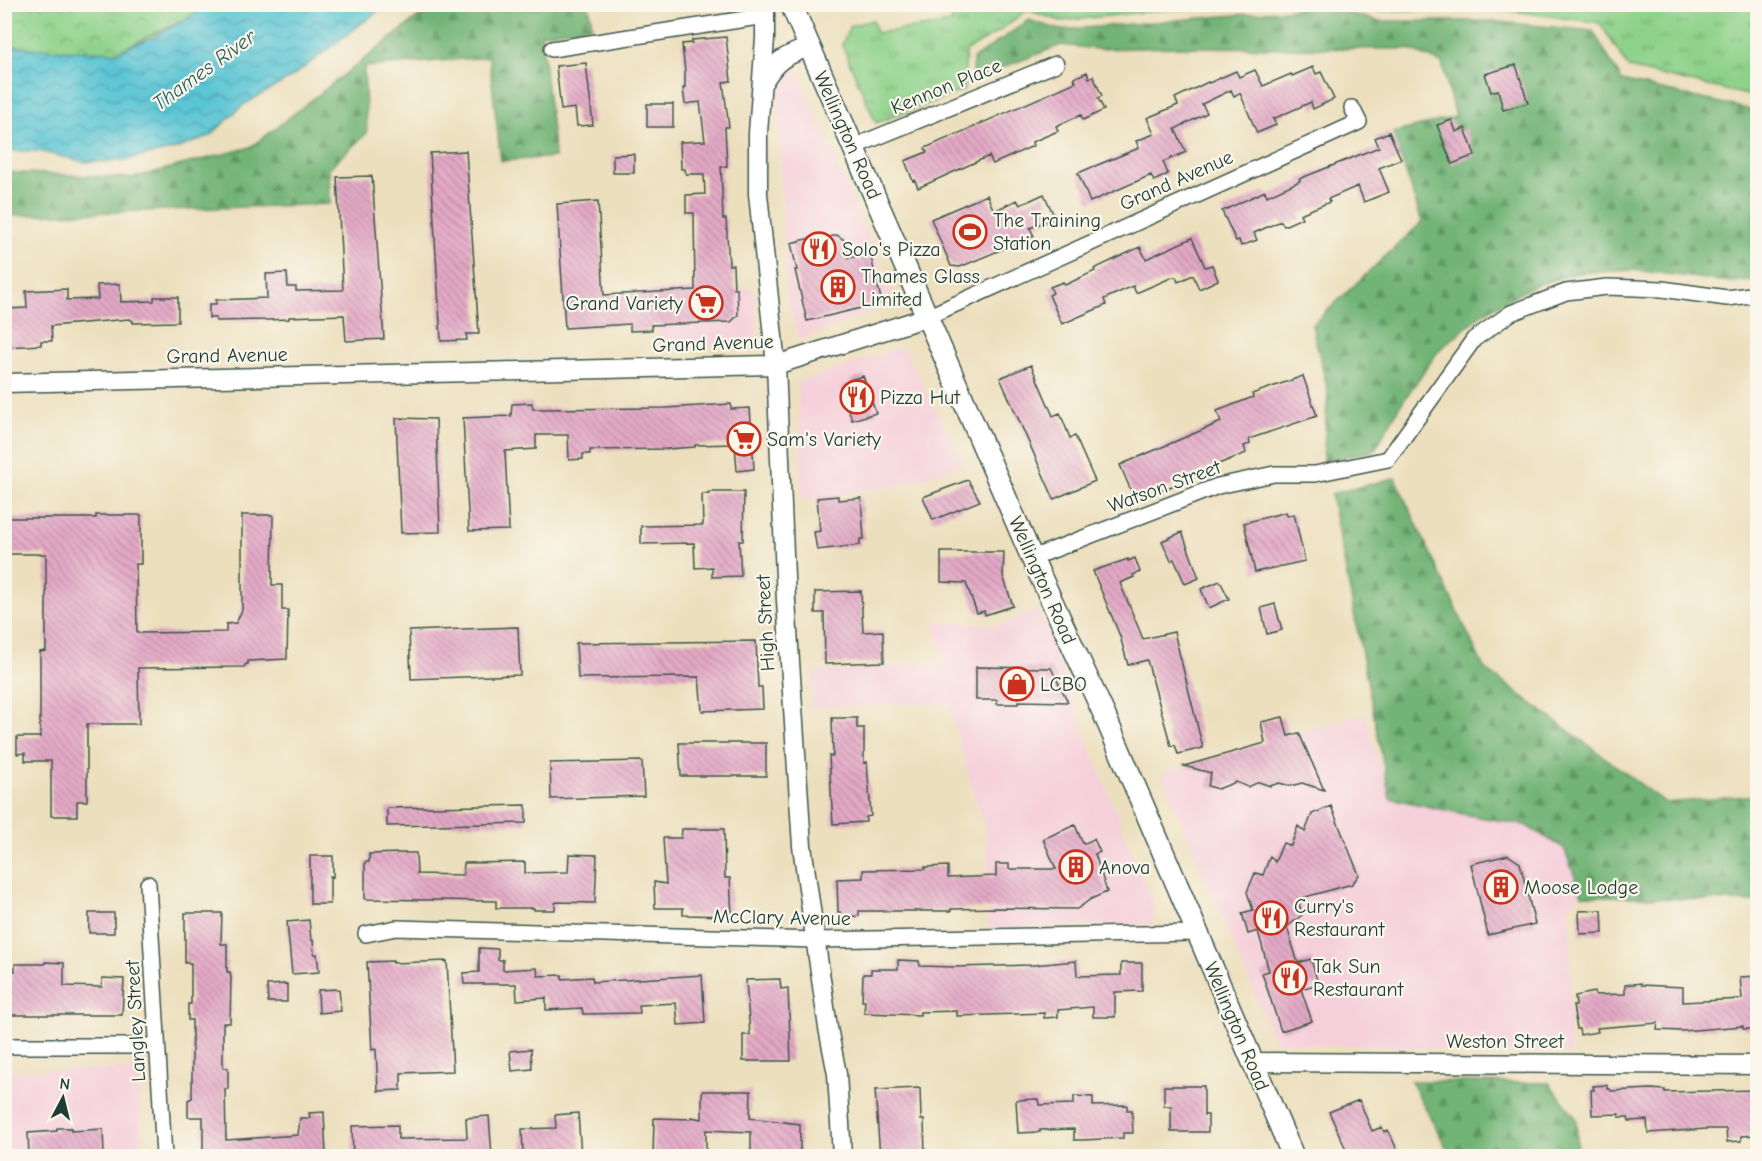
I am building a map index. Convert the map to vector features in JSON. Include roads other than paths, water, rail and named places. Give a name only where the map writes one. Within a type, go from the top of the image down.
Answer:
[{"type":"main road","name":"Wellington Road","points":[[791,4],[1032,558],[1104,714],[1293,1156]]},
{"type":"street","points":[[552,49],[765,10]]},
{"type":"street","name":"High Street","points":[[765,10],[758,194],[776,365],[786,600],[798,798],[814,940],[837,1074],[842,1156]]},
{"type":"street","points":[[761,85],[774,64],[809,47]]},
{"type":"street","name":"Kennon Place","points":[[853,147],[1056,64]]},
{"type":"street","name":"Grand Avenue","points":[[4,383],[776,365],[927,317],[1359,122],[1352,108]]},
{"type":"street","name":"Watson Street","points":[[1032,558],[1218,486],[1274,474],[1316,474],[1388,459],[1474,339],[1511,313],[1566,292],[1607,287],[1662,289],[1727,298],[1758,294]]},
{"type":"street","name":"Langley Street","points":[[148,884],[164,1156]]},
{"type":"street","name":"McClary Avenue","points":[[366,934],[396,928],[814,940],[1197,933]]},
{"type":"street","points":[[4,1046],[157,1046]]},
{"type":"street","name":"Weston Street","points":[[1252,1062],[1758,1065]]},
{"type":"water","name":"Thames River","points":[[207,5],[386,5],[290,78],[243,105],[210,136],[176,149],[120,161],[84,162],[39,151],[5,151],[5,46],[116,52],[154,37],[194,15]]},
{"type":"place","name":"The Training Station","points":[[970,232]]},
{"type":"place","name":"Solo's Pizza","points":[[819,249]]},
{"type":"place","name":"Thames Glass Limited","points":[[838,287]]},
{"type":"place","name":"Grand Variety","points":[[706,303]]},
{"type":"place","name":"Pizza Hut","points":[[857,397]]},
{"type":"place","name":"Sam's Variety","points":[[744,439]]},
{"type":"place","name":"LCBO","points":[[1017,684]]},
{"type":"place","name":"Anova","points":[[1076,867]]},
{"type":"place","name":"Moose Lodge","points":[[1501,887]]},
{"type":"place","name":"Curry's Restaurant","points":[[1271,918]]},
{"type":"place","name":"Tak Sun Restaurant","points":[[1290,978]]}]
